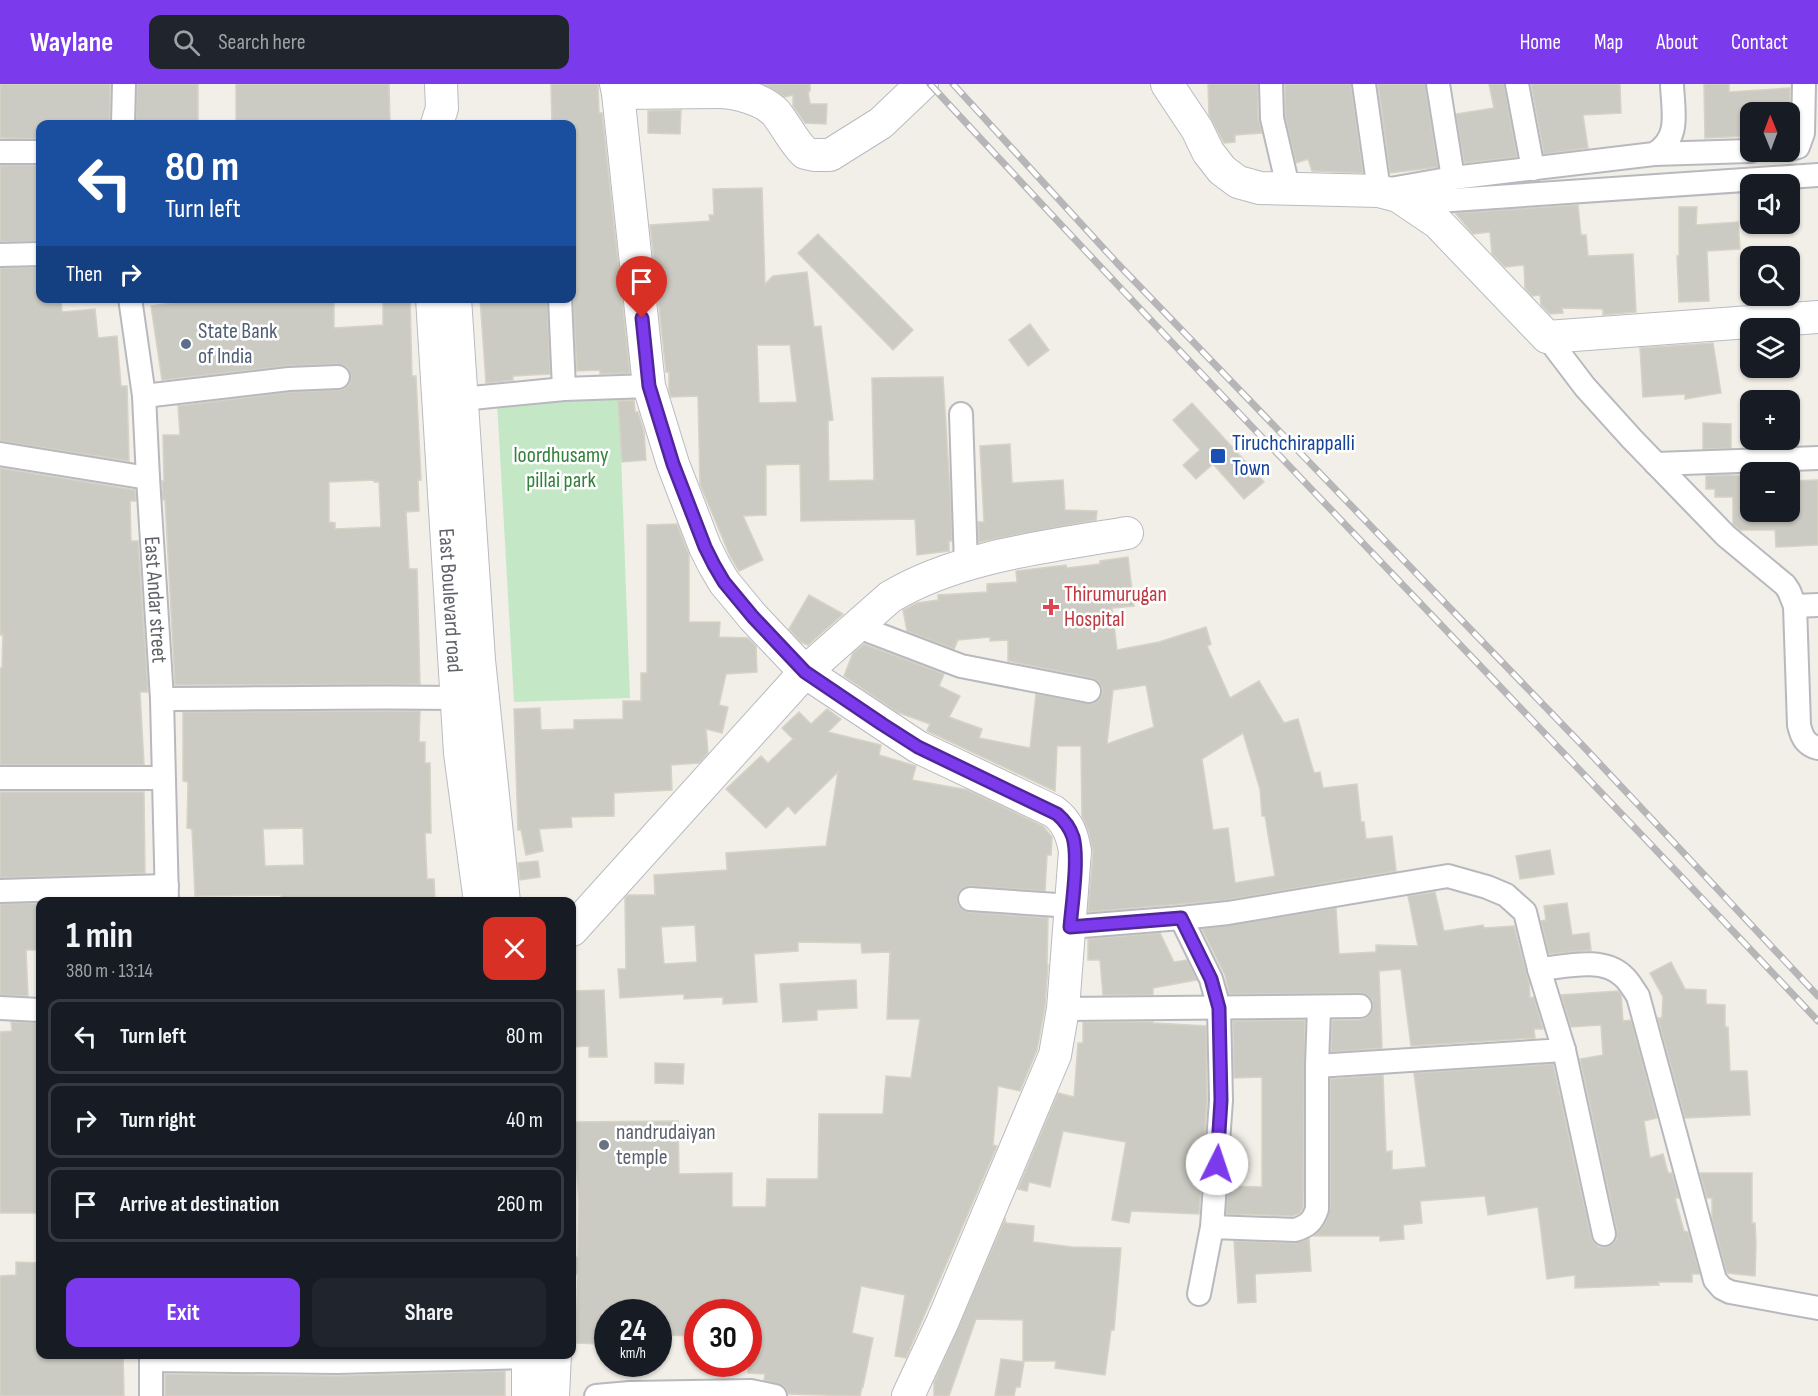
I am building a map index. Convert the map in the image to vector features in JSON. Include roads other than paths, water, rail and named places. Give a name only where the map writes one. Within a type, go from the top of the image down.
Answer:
[{"type":"street","points":[[123,120],[124,84]]},
{"type":"street","points":[[908,1396],[942,1323],[1055,1055],[1063,1009],[1071,917],[1075,851],[1073,837],[1057,814],[918,747],[805,672],[753,617],[724,582],[705,547],[673,464],[649,386],[617,88],[730,92],[772,109],[804,153],[823,156],[830,155],[881,123],[922,84]]},
{"type":"street","points":[[1167,84],[1197,129],[1208,152],[1222,170],[1238,182],[1260,188],[1379,191],[1398,196],[1438,223],[1547,337],[1585,387],[1656,464],[1726,536],[1785,585],[1795,606],[1801,736],[1809,746],[1818,748]]},
{"type":"street","points":[[1271,84],[1272,118],[1288,187]]},
{"type":"street","points":[[1364,84],[1379,191]]},
{"type":"street","points":[[1438,84],[1453,178]]},
{"type":"street","points":[[1517,84],[1533,169]]},
{"type":"street","points":[[1654,154],[1670,141],[1674,124],[1672,84]]},
{"type":"street","points":[[1800,141],[1803,133],[1804,84]]},
{"type":"street","points":[[1379,191],[1453,178],[1654,154],[1740,151]]},
{"type":"street","points":[[0,152],[36,152]]},
{"type":"street","points":[[1408,203],[1818,175]]},
{"type":"street","points":[[0,255],[36,254]]},
{"type":"street","name":"East Andar street","points":[[131,303],[144,396],[162,699],[167,894]]},
{"type":"street","name":"East Boulevard road","points":[[432,303],[460,753],[479,897]]},
{"type":"street","points":[[455,303],[479,660],[503,897]]},
{"type":"street","points":[[560,303],[564,389]]},
{"type":"street","points":[[1547,337],[1818,317]]},
{"type":"street","points":[[144,396],[338,377]]},
{"type":"street","points":[[462,399],[564,389],[649,386]]},
{"type":"street","points":[[961,414],[966,565]]},
{"type":"street","points":[[0,454],[148,478]]},
{"type":"street","points":[[1656,464],[1818,458]]},
{"type":"street","points":[[576,926],[805,672],[891,597],[903,589],[966,565],[1002,555],[1127,532]]},
{"type":"street","points":[[1795,606],[1818,605]]},
{"type":"street","points":[[856,626],[961,666],[1089,691]]},
{"type":"street","points":[[162,699],[293,699],[372,696],[458,698]]},
{"type":"street","points":[[0,777],[163,778]]},
{"type":"street","points":[[970,899],[1071,917],[1181,918],[1238,911],[1448,876],[1506,895],[1525,912],[1539,969],[1564,1050],[1604,1233]]},
{"type":"street","points":[[0,891],[167,894]]},
{"type":"street","points":[[1181,918],[1211,979],[1219,1008],[1221,1100],[1212,1227],[1199,1294]]},
{"type":"street","points":[[1539,969],[1593,964],[1604,966],[1622,975],[1638,996],[1715,1280],[1722,1288],[1730,1292],[1818,1308]]},
{"type":"street","points":[[1063,1009],[1360,1006]]},
{"type":"street","points":[[0,1008],[36,1010]]},
{"type":"street","points":[[1212,1227],[1295,1230],[1305,1227],[1314,1219],[1317,1209],[1319,1008]]},
{"type":"street","points":[[1317,1066],[1564,1050]]},
{"type":"street","points":[[151,1359],[151,1396]]},
{"type":"street","points":[[225,1359],[337,1362],[423,1359]]},
{"type":"street","points":[[528,1396],[536,1359]]},
{"type":"street","points":[[539,1359],[553,1396]]},
{"type":"street","points":[[596,1396],[630,1393],[751,1391],[776,1396]]},
{"type":"railway","points":[[930,84],[1150,320],[1818,1021]]},
{"type":"railway","points":[[953,84],[1117,263],[1584,747],[1818,996]]},
{"type":"place","name":"State Bank of India","points":[[186,344]]},
{"type":"place","name":"Tiruchchirappalli Town","points":[[1218,456]]},
{"type":"place","name":"Thirumurugan Hospital","points":[[1051,607]]},
{"type":"place","name":"nandrudaiyan temple","points":[[604,1145]]},
{"type":"park label","name":"loordhusamy pillai park","points":[[561,468]]}]
